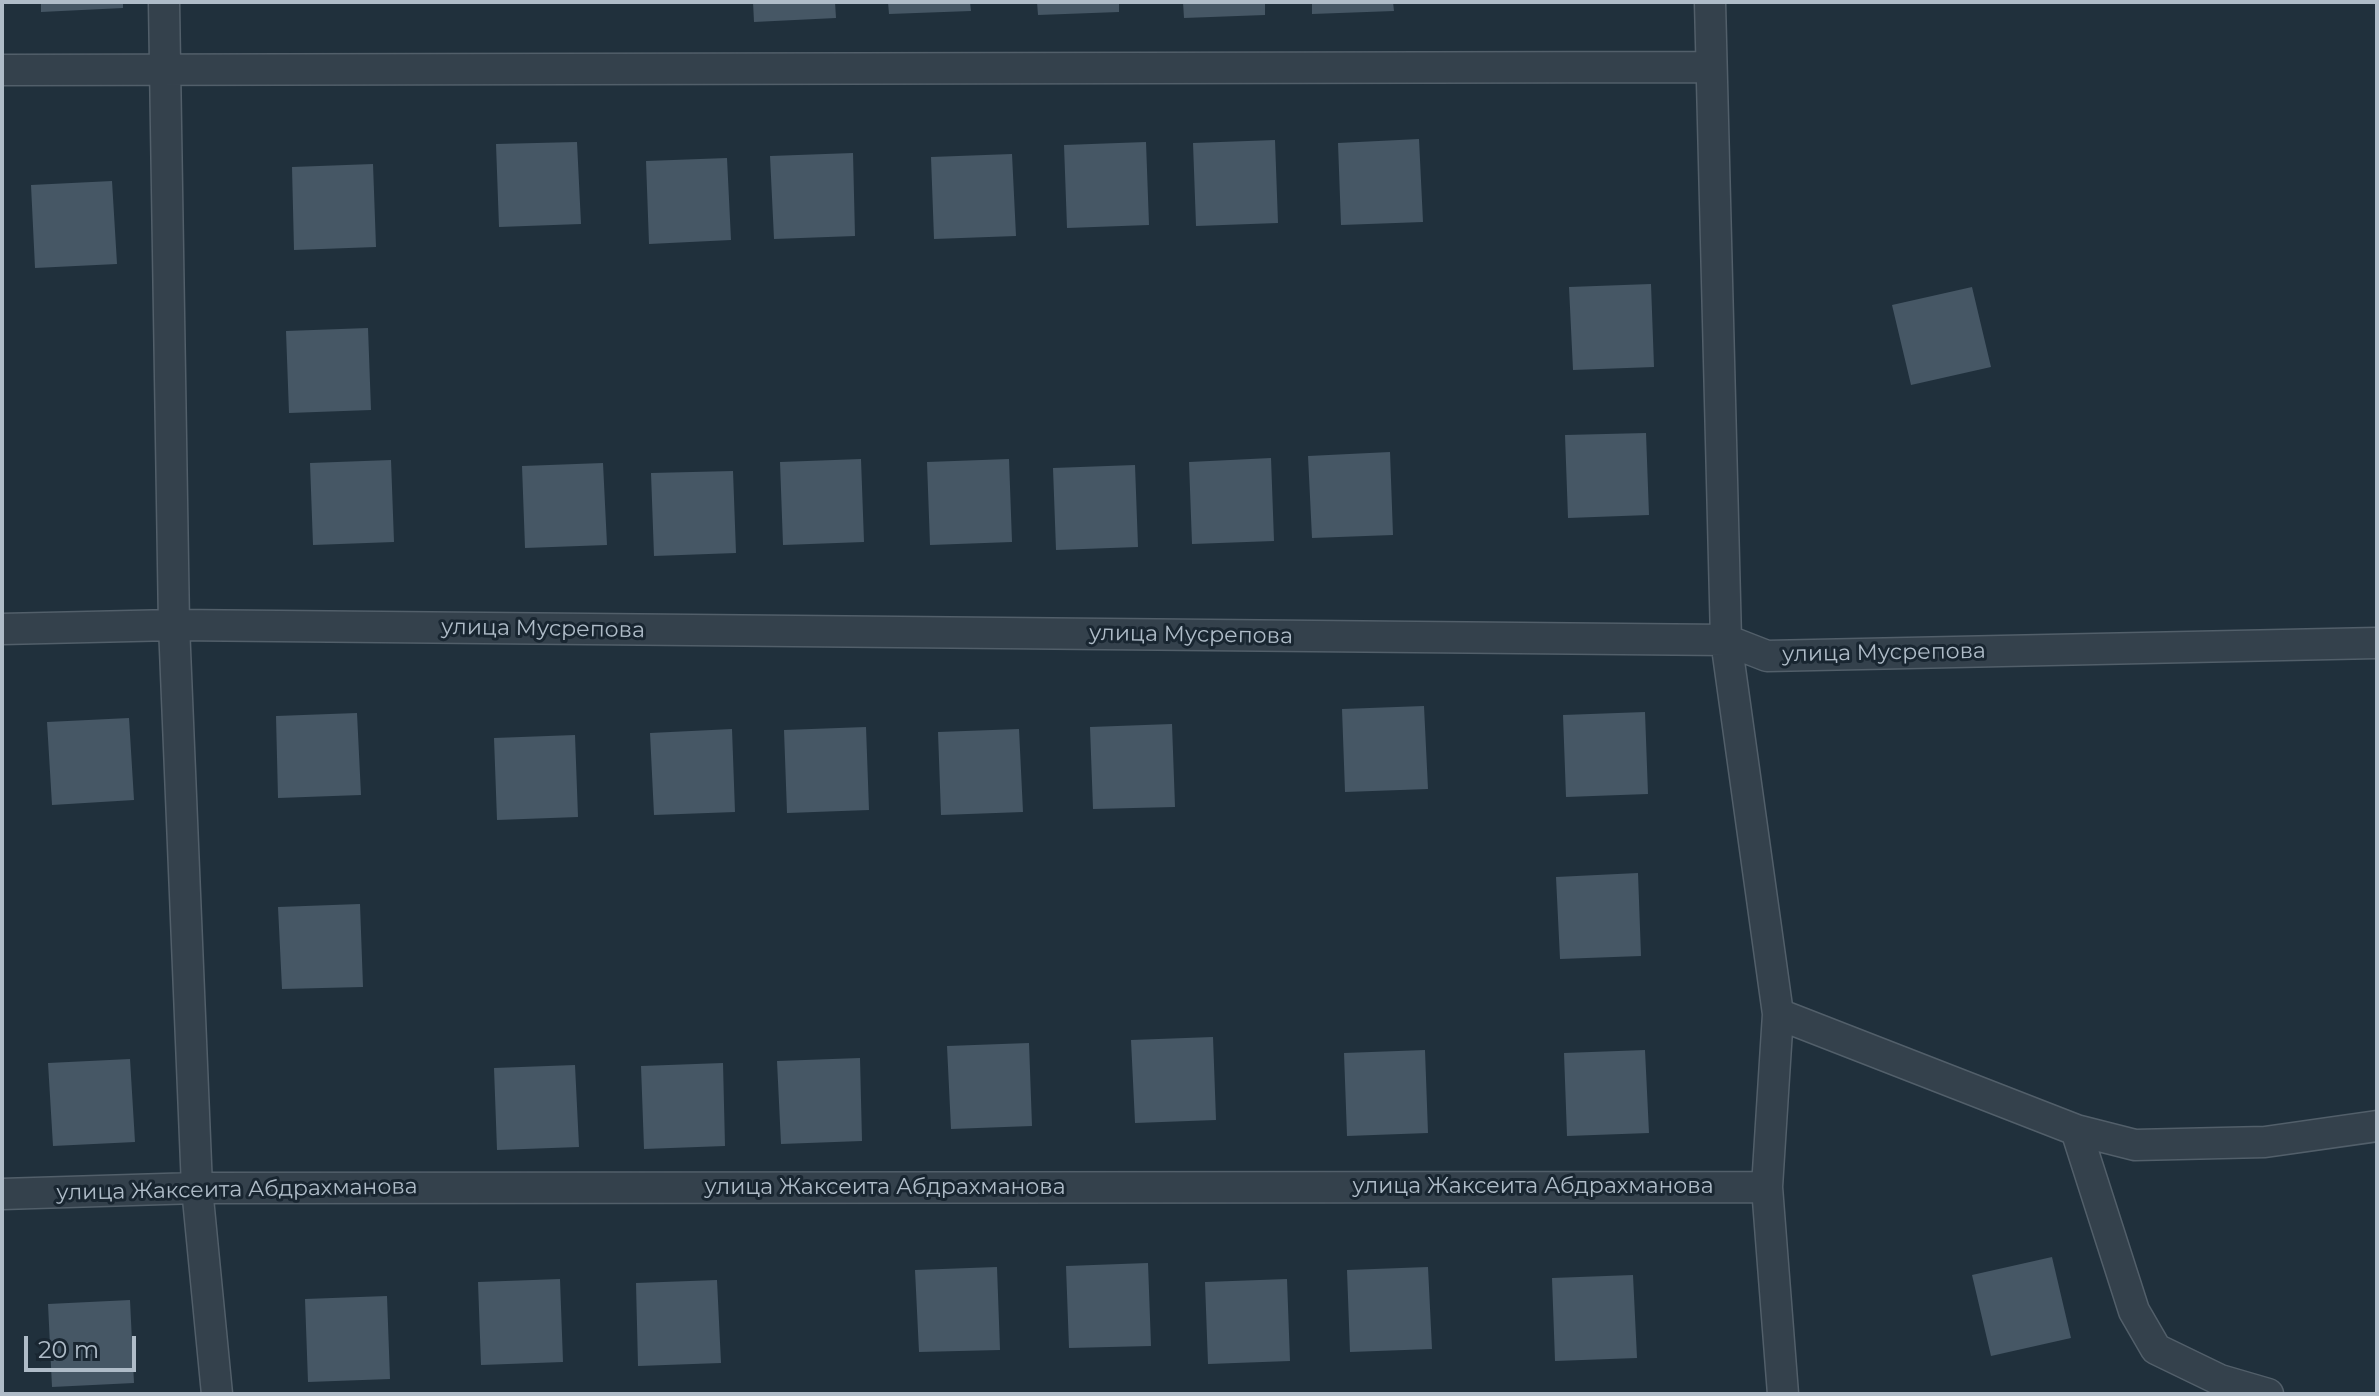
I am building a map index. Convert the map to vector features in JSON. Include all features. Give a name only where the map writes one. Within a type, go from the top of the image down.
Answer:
[{"type":"street","points":[[164,2],[174,625],[197,1188],[217,1394]]},
{"type":"street","points":[[1710,2],[1726,640],[1778,1014],[1767,1187],[1783,1394]]},
{"type":"street","points":[[2,70],[1711,67]]},
{"type":"street","name":"улица Мусрепова","points":[[2,629],[174,625],[1726,640],[1767,656],[2377,643]]},
{"type":"street","points":[[1778,1014],[2076,1130],[2135,1145],[2265,1142],[2377,1126]]},
{"type":"street","points":[[2076,1130],[2134,1311],[2156,1349],[2220,1380],[2268,1394]]},
{"type":"street","name":"улица Жаксеита Абдрахманова","points":[[2,1194],[197,1188],[1767,1187]]},
{"type":"building","points":[[41,2],[123,2],[123,8],[41,12]]},
{"type":"building","points":[[753,2],[835,2],[836,18],[754,22]]},
{"type":"building","points":[[888,2],[970,2],[971,11],[889,14]]},
{"type":"building","points":[[1037,2],[1119,2],[1119,12],[1038,15]]},
{"type":"building","points":[[1183,2],[1265,2],[1265,15],[1184,18]]},
{"type":"building","points":[[1312,2],[1393,2],[1394,11],[1312,14]]},
{"type":"building","points":[[1419,139],[1423,222],[1341,225],[1338,143]]},
{"type":"building","points":[[1275,140],[1278,223],[1196,226],[1193,143]]},
{"type":"building","points":[[577,142],[581,224],[499,227],[496,144]]},
{"type":"building","points":[[1146,142],[1149,225],[1067,228],[1064,145]]},
{"type":"building","points":[[853,153],[855,236],[774,239],[770,156]]},
{"type":"building","points":[[1012,154],[1016,236],[934,239],[931,157]]},
{"type":"building","points":[[727,158],[731,240],[649,244],[646,161]]},
{"type":"building","points":[[373,164],[376,247],[294,250],[292,167]]},
{"type":"building","points":[[112,181],[117,264],[35,268],[31,185]]},
{"type":"building","points":[[1651,284],[1654,367],[1573,370],[1569,287]]},
{"type":"building","points":[[1972,287],[1991,367],[1911,385],[1892,305]]},
{"type":"building","points":[[368,328],[371,410],[289,413],[286,331]]},
{"type":"building","points":[[1646,433],[1649,515],[1568,518],[1565,435]]},
{"type":"building","points":[[1390,452],[1393,535],[1312,538],[1308,456]]},
{"type":"building","points":[[1271,458],[1274,541],[1192,544],[1189,462]]},
{"type":"building","points":[[861,459],[864,542],[783,545],[780,462]]},
{"type":"building","points":[[1009,459],[1012,542],[930,545],[927,462]]},
{"type":"building","points":[[391,460],[394,542],[313,545],[310,463]]},
{"type":"building","points":[[603,463],[607,545],[525,548],[522,466]]},
{"type":"building","points":[[1135,465],[1138,547],[1056,550],[1053,468]]},
{"type":"building","points":[[733,471],[736,553],[654,556],[651,473]]},
{"type":"building","points":[[1424,706],[1428,789],[1345,792],[1342,709]]},
{"type":"building","points":[[1645,712],[1648,794],[1566,797],[1563,715]]},
{"type":"building","points":[[357,713],[361,795],[278,798],[276,716]]},
{"type":"building","points":[[129,718],[134,800],[52,805],[47,722]]},
{"type":"building","points":[[1172,724],[1175,807],[1093,809],[1090,727]]},
{"type":"building","points":[[866,727],[869,810],[787,813],[784,730]]},
{"type":"building","points":[[732,729],[735,812],[654,815],[650,733]]},
{"type":"building","points":[[1019,729],[1023,812],[941,815],[938,732]]},
{"type":"building","points":[[575,735],[578,817],[497,820],[494,738]]},
{"type":"building","points":[[1638,873],[1641,956],[1560,959],[1556,877]]},
{"type":"building","points":[[360,904],[363,987],[282,989],[278,907]]},
{"type":"building","points":[[1213,1037],[1216,1120],[1135,1123],[1131,1040]]},
{"type":"building","points":[[1029,1043],[1032,1126],[951,1129],[947,1046]]},
{"type":"building","points":[[1425,1050],[1428,1133],[1347,1136],[1344,1053]]},
{"type":"building","points":[[1645,1050],[1649,1133],[1567,1136],[1564,1053]]},
{"type":"building","points":[[860,1058],[862,1141],[781,1144],[777,1061]]},
{"type":"building","points":[[130,1059],[135,1142],[53,1146],[48,1063]]},
{"type":"building","points":[[723,1063],[725,1146],[644,1149],[641,1066]]},
{"type":"building","points":[[575,1065],[579,1147],[497,1150],[494,1068]]},
{"type":"building","points":[[2052,1257],[2071,1338],[1991,1356],[1972,1275]]},
{"type":"building","points":[[1148,1263],[1151,1346],[1069,1348],[1066,1266]]},
{"type":"building","points":[[997,1267],[1000,1350],[919,1352],[915,1270]]},
{"type":"building","points":[[1428,1267],[1432,1349],[1350,1352],[1347,1270]]},
{"type":"building","points":[[1633,1275],[1637,1358],[1555,1361],[1552,1278]]},
{"type":"building","points":[[560,1279],[563,1362],[481,1365],[478,1282]]},
{"type":"building","points":[[1287,1279],[1290,1361],[1208,1364],[1205,1282]]},
{"type":"building","points":[[717,1280],[721,1363],[638,1366],[636,1283]]},
{"type":"building","points":[[387,1296],[390,1379],[308,1382],[305,1299]]},
{"type":"building","points":[[130,1300],[134,1383],[52,1387],[48,1304]]}]
